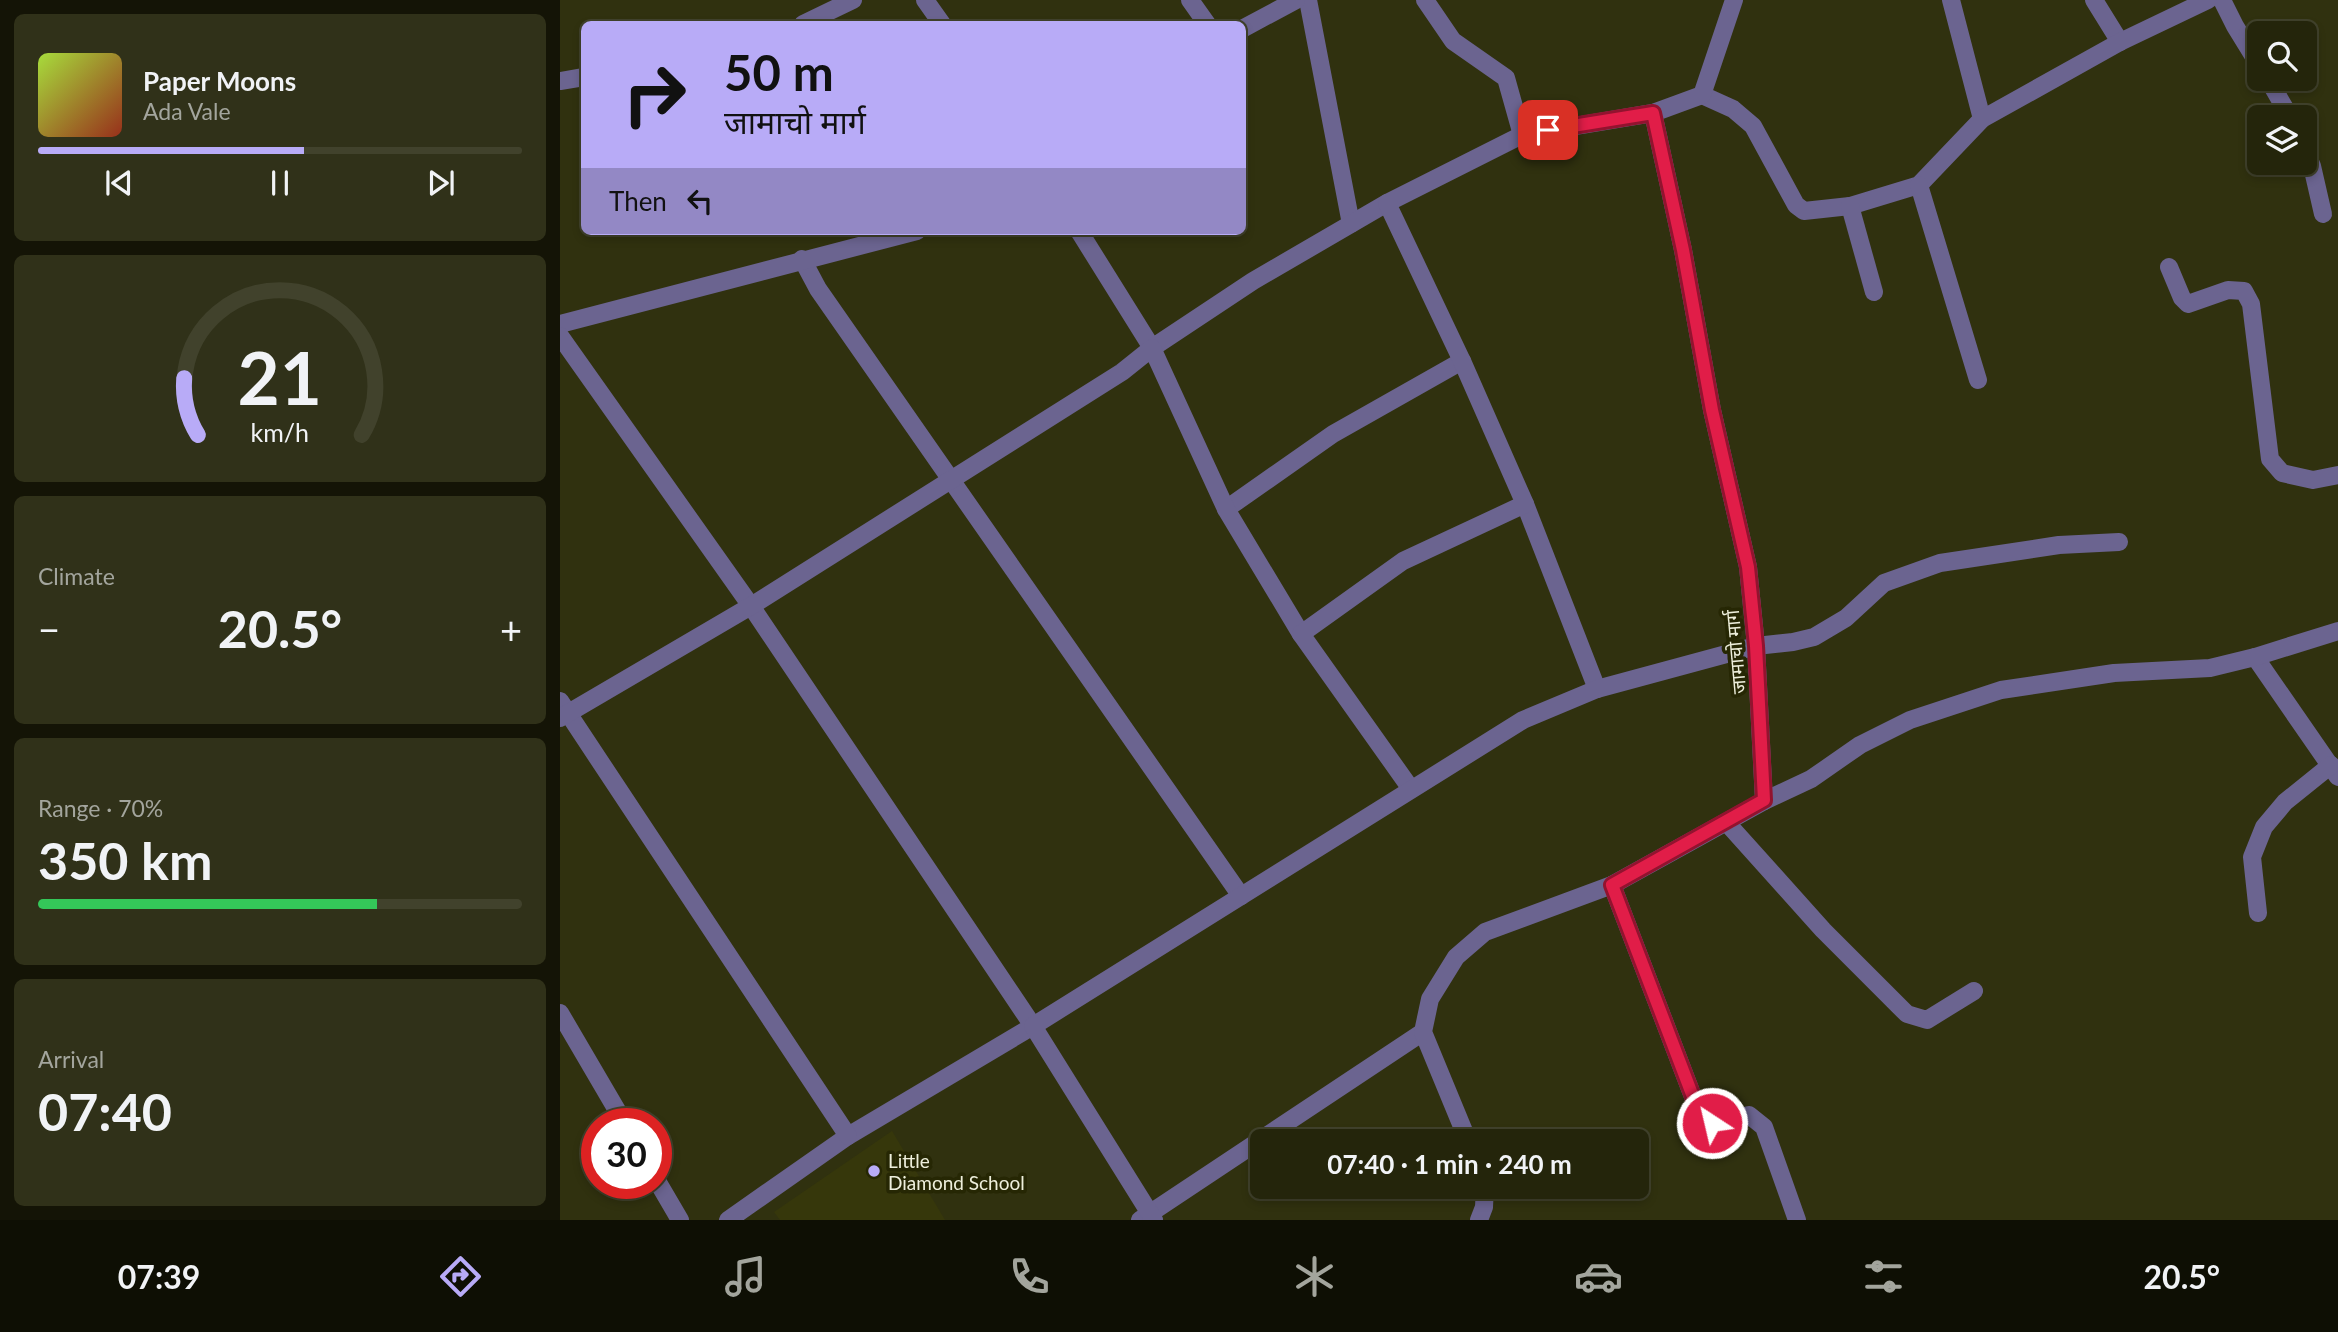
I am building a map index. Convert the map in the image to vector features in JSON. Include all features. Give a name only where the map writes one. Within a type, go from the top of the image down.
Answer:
[{"type":"street","points":[[809,21],[853,0]]},
{"type":"street","points":[[925,0],[940,21]]},
{"type":"street","points":[[1191,0],[1205,21]]},
{"type":"street","points":[[1246,27],[1296,0]]},
{"type":"street","points":[[1308,0],[1351,224]]},
{"type":"street","points":[[1425,0],[1453,41],[1506,78],[1522,135]]},
{"type":"street","points":[[1702,95],[1734,0]]},
{"type":"street","points":[[1951,0],[1982,118]]},
{"type":"street","points":[[2094,0],[2120,42]]},
{"type":"street","points":[[848,1136],[563,710],[751,606],[1122,372],[1152,348],[1253,281],[1387,203],[1522,135],[1653,113],[1702,95],[1733,109],[1753,126],[1796,205],[1804,211],[1850,206],[1919,186],[1982,118],[2120,42],[2208,0]]},
{"type":"street","points":[[2222,0],[2247,46]]},
{"type":"street","points":[[560,81],[581,78]]},
{"type":"street","name":"जामाचो मार्ग","points":[[1653,113],[1683,250],[1712,410],[1748,567],[1756,646],[1764,800]]},
{"type":"street","points":[[2314,175],[2323,214]]},
{"type":"street","points":[[1919,186],[1978,380]]},
{"type":"street","points":[[1387,203],[1462,361],[1525,504],[1597,689]]},
{"type":"street","points":[[1850,206],[1874,292]]},
{"type":"street","points":[[560,324],[901,235]]},
{"type":"street","points":[[1081,235],[1152,348],[1226,509],[1301,634],[1411,789]]},
{"type":"street","points":[[802,259],[818,289],[1241,896]]},
{"type":"street","points":[[2169,267],[2182,298],[2188,304],[2228,290],[2244,291],[2251,304],[2270,459],[2281,473],[2313,480],[2338,475]]},
{"type":"street","points":[[560,336],[751,606],[1033,1026],[1148,1218],[1423,1032]]},
{"type":"street","points":[[1226,509],[1333,434],[1462,361]]},
{"type":"street","points":[[1301,634],[1403,561],[1525,504]]},
{"type":"street","points":[[728,1220],[848,1136],[1033,1026],[1523,720],[1597,689],[1756,646],[1814,637],[1846,618],[1884,583],[1940,563],[2059,545],[2119,542]]},
{"type":"street","points":[[1463,1129],[1423,1032],[1430,999],[1455,957],[1485,932],[1612,885],[1764,800],[1811,779],[1860,746],[1910,720],[2001,690],[2114,673],[2210,668],[2338,631]]},
{"type":"street","points":[[2255,657],[2334,771],[2285,802],[2264,827],[2252,857],[2258,913]]},
{"type":"street","points":[[1727,822],[1824,930],[1907,1013],[1927,1020],[1974,991]]},
{"type":"street","points":[[1612,885],[1700,1115],[1712,1123],[1749,1115],[1764,1127],[1797,1220]]},
{"type":"street","points":[[560,1013],[616,1108]]},
{"type":"street","points":[[668,1199],[680,1220]]},
{"type":"street","points":[[1479,1220],[1484,1199]]},
{"type":"shaded area","name":"Little Diamond School","points":[[892,1131],[945,1220],[780,1220],[774,1212]]},
{"type":"place","name":"Little Diamond School","points":[[874,1171]]},
{"type":"route","points":[[1548,130],[1653,113],[1683,250],[1712,410],[1748,567],[1756,646],[1764,800],[1612,885],[1700,1115],[1712,1123]]}]
